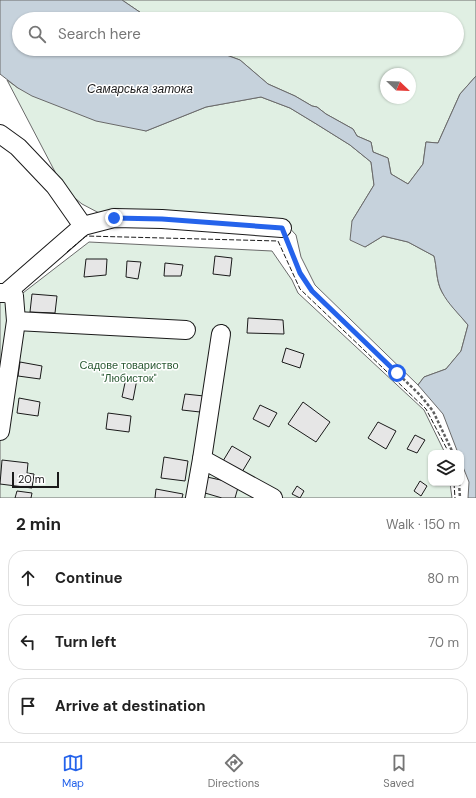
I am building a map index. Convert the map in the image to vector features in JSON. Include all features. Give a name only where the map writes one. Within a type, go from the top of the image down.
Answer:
[{"type":"street","points":[[0,134],[18,147],[55,186],[83,226]]},
{"type":"street","points":[[3,293],[83,226],[114,218],[162,219],[282,228]]},
{"type":"street","points":[[0,430],[16,321],[14,296],[3,293]]},
{"type":"street","points":[[16,321],[186,330]]},
{"type":"street","points":[[195,498],[221,334]]},
{"type":"street","points":[[202,459],[273,498]]},
{"type":"path","points":[[282,228],[300,273],[312,291],[420,395],[433,411],[452,450]]},
{"type":"path","points":[[458,486],[460,498]]},
{"type":"green space","points":[[122,0],[476,0],[476,76],[460,94],[438,143],[426,142],[423,164],[408,184],[391,174],[388,158],[373,152],[371,142],[357,136],[353,129],[326,114],[317,107],[312,106],[295,96],[268,84],[240,60],[229,56],[464,56],[464,12],[140,12]]},
{"type":"green space","points":[[7,80],[18,88],[146,131],[206,107],[261,97],[290,108],[350,145],[371,162],[374,185],[352,221],[365,247],[383,236],[408,242],[434,256],[440,288],[451,305],[468,325],[461,351],[446,369],[424,377],[418,385],[315,285],[301,257],[296,235],[285,223],[158,210],[131,214],[101,214],[82,204],[64,189]]},
{"type":"green space","name":"Садове товариство \"Любисток\"","points":[[89,242],[272,251],[292,280],[298,293],[424,410],[444,450],[428,450],[428,486],[450,486],[452,498],[0,498],[0,302],[19,296]]},
{"type":"water","name":"Самарська затока","points":[[0,0],[122,0],[140,12],[12,12],[12,56],[229,56],[240,60],[268,84],[295,96],[312,106],[317,107],[326,114],[353,129],[357,136],[371,142],[373,152],[388,158],[391,174],[408,184],[423,164],[426,142],[438,143],[460,94],[476,76],[476,498],[468,498],[469,482],[464,470],[464,450],[457,450],[443,414],[418,385],[424,377],[446,369],[461,351],[468,325],[450,305],[442,292],[434,256],[408,242],[383,236],[365,247],[350,240],[352,221],[374,185],[371,162],[350,145],[290,108],[261,97],[206,107],[146,131],[96,121],[32,96],[18,88],[0,74]]},
{"type":"building","points":[[215,256],[232,258],[230,276],[213,274]]},
{"type":"building","points":[[86,259],[107,259],[106,275],[84,277]]},
{"type":"building","points":[[127,261],[141,262],[138,279],[126,277]]},
{"type":"building","points":[[165,263],[183,265],[181,276],[164,276]]},
{"type":"building","points":[[32,294],[57,296],[55,313],[30,312]]},
{"type":"building","points":[[248,318],[283,320],[284,334],[247,333]]},
{"type":"building","points":[[286,348],[304,354],[300,368],[282,362]]},
{"type":"building","points":[[20,362],[42,366],[40,379],[18,376]]},
{"type":"building","points":[[126,378],[137,379],[133,400],[122,397]]},
{"type":"building","points":[[185,394],[204,396],[200,412],[182,410]]},
{"type":"building","points":[[19,398],[40,402],[38,416],[17,413]]},
{"type":"building","points":[[303,402],[330,422],[316,442],[288,424]]},
{"type":"building","points":[[260,405],[277,413],[269,427],[253,419]]},
{"type":"building","points":[[108,413],[131,416],[129,432],[106,429]]},
{"type":"building","points":[[378,422],[396,431],[386,449],[368,438]]},
{"type":"building","points":[[415,435],[425,440],[417,453],[407,449]]},
{"type":"building","points":[[232,446],[251,457],[242,472],[223,461]]},
{"type":"building","points":[[164,457],[188,461],[185,481],[161,478]]},
{"type":"building","points":[[2,460],[28,463],[27,473],[34,474],[32,488],[0,484]]},
{"type":"building","points":[[207,477],[239,484],[235,498],[222,498],[205,493]]},
{"type":"building","points":[[420,481],[427,486],[421,496],[414,491]]},
{"type":"building","points":[[297,486],[304,491],[300,498],[292,494]]},
{"type":"building","points":[[156,489],[183,494],[182,498],[155,498]]},
{"type":"building","points":[[17,491],[32,493],[31,498],[15,498]]},
{"type":"fence","points":[[67,252],[86,236],[278,241],[300,289],[426,409],[447,450]]},
{"type":"fence","points":[[454,486],[455,498]]},
{"type":"route","points":[[114,218],[162,219],[282,228],[300,273],[312,291],[397,373]]}]
